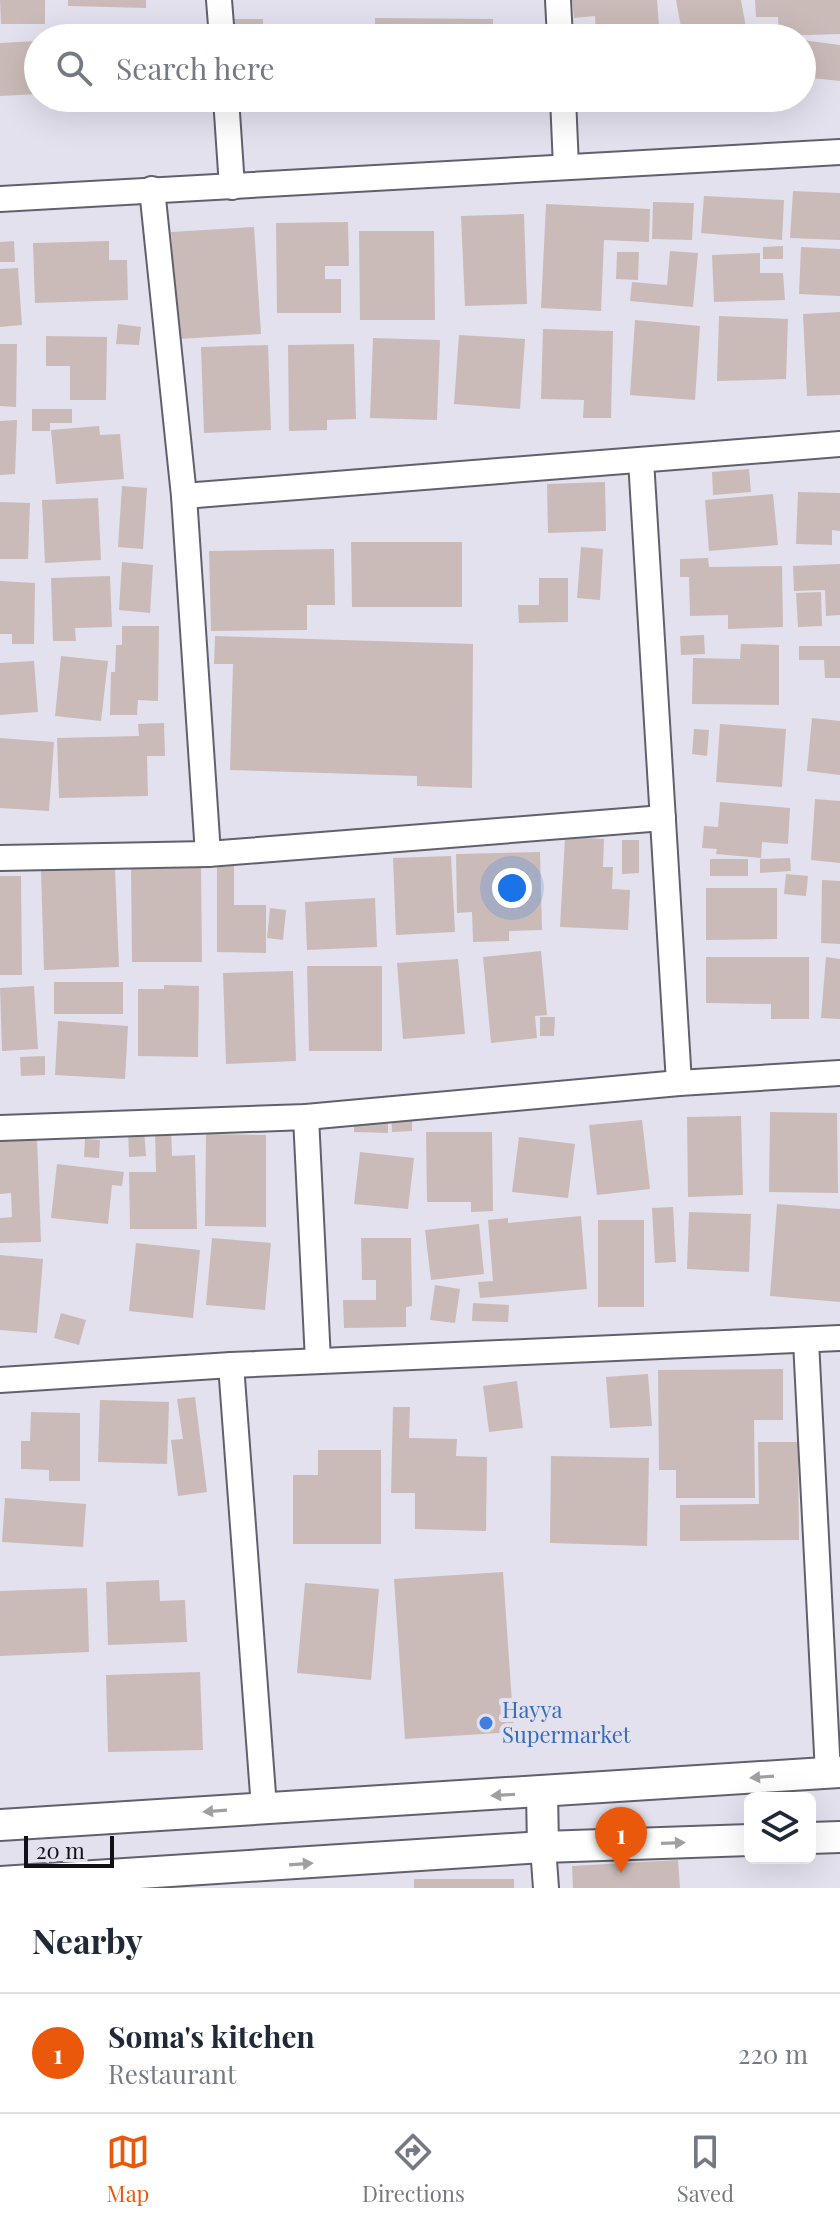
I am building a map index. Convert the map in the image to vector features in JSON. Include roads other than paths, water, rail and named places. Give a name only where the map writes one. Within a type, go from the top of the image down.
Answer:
[{"type":"street","points":[[219,0],[221,24]]},
{"type":"street","points":[[558,0],[559,24]]},
{"type":"street","points":[[227,112],[232,187]]},
{"type":"street","points":[[564,112],[566,167]]},
{"type":"street","points":[[0,199],[840,152]]},
{"type":"street","points":[[152,189],[184,496],[208,854]]},
{"type":"street","points":[[184,496],[840,444]]},
{"type":"street","points":[[641,460],[679,1083]]},
{"type":"street","points":[[0,858],[208,854],[663,818]]},
{"type":"street","points":[[0,1128],[306,1117],[679,1083],[840,1073]]},
{"type":"street","points":[[306,1117],[318,1361]]},
{"type":"street","points":[[0,1380],[231,1365],[840,1338]]},
{"type":"street","points":[[0,1825],[834,1773],[806,1341]]},
{"type":"street","points":[[231,1365],[264,1808]]},
{"type":"street","points":[[542,1792],[546,1888]]},
{"type":"street","points":[[816,1838],[840,1837]]},
{"type":"street","points":[[0,1882],[249,1878],[543,1847],[744,1840]]},
{"type":"place","name":"Hayya Supermarket","points":[[486,1723]]},
{"type":"place","name":"Soma's kitchen","points":[[621,1873]]}]
